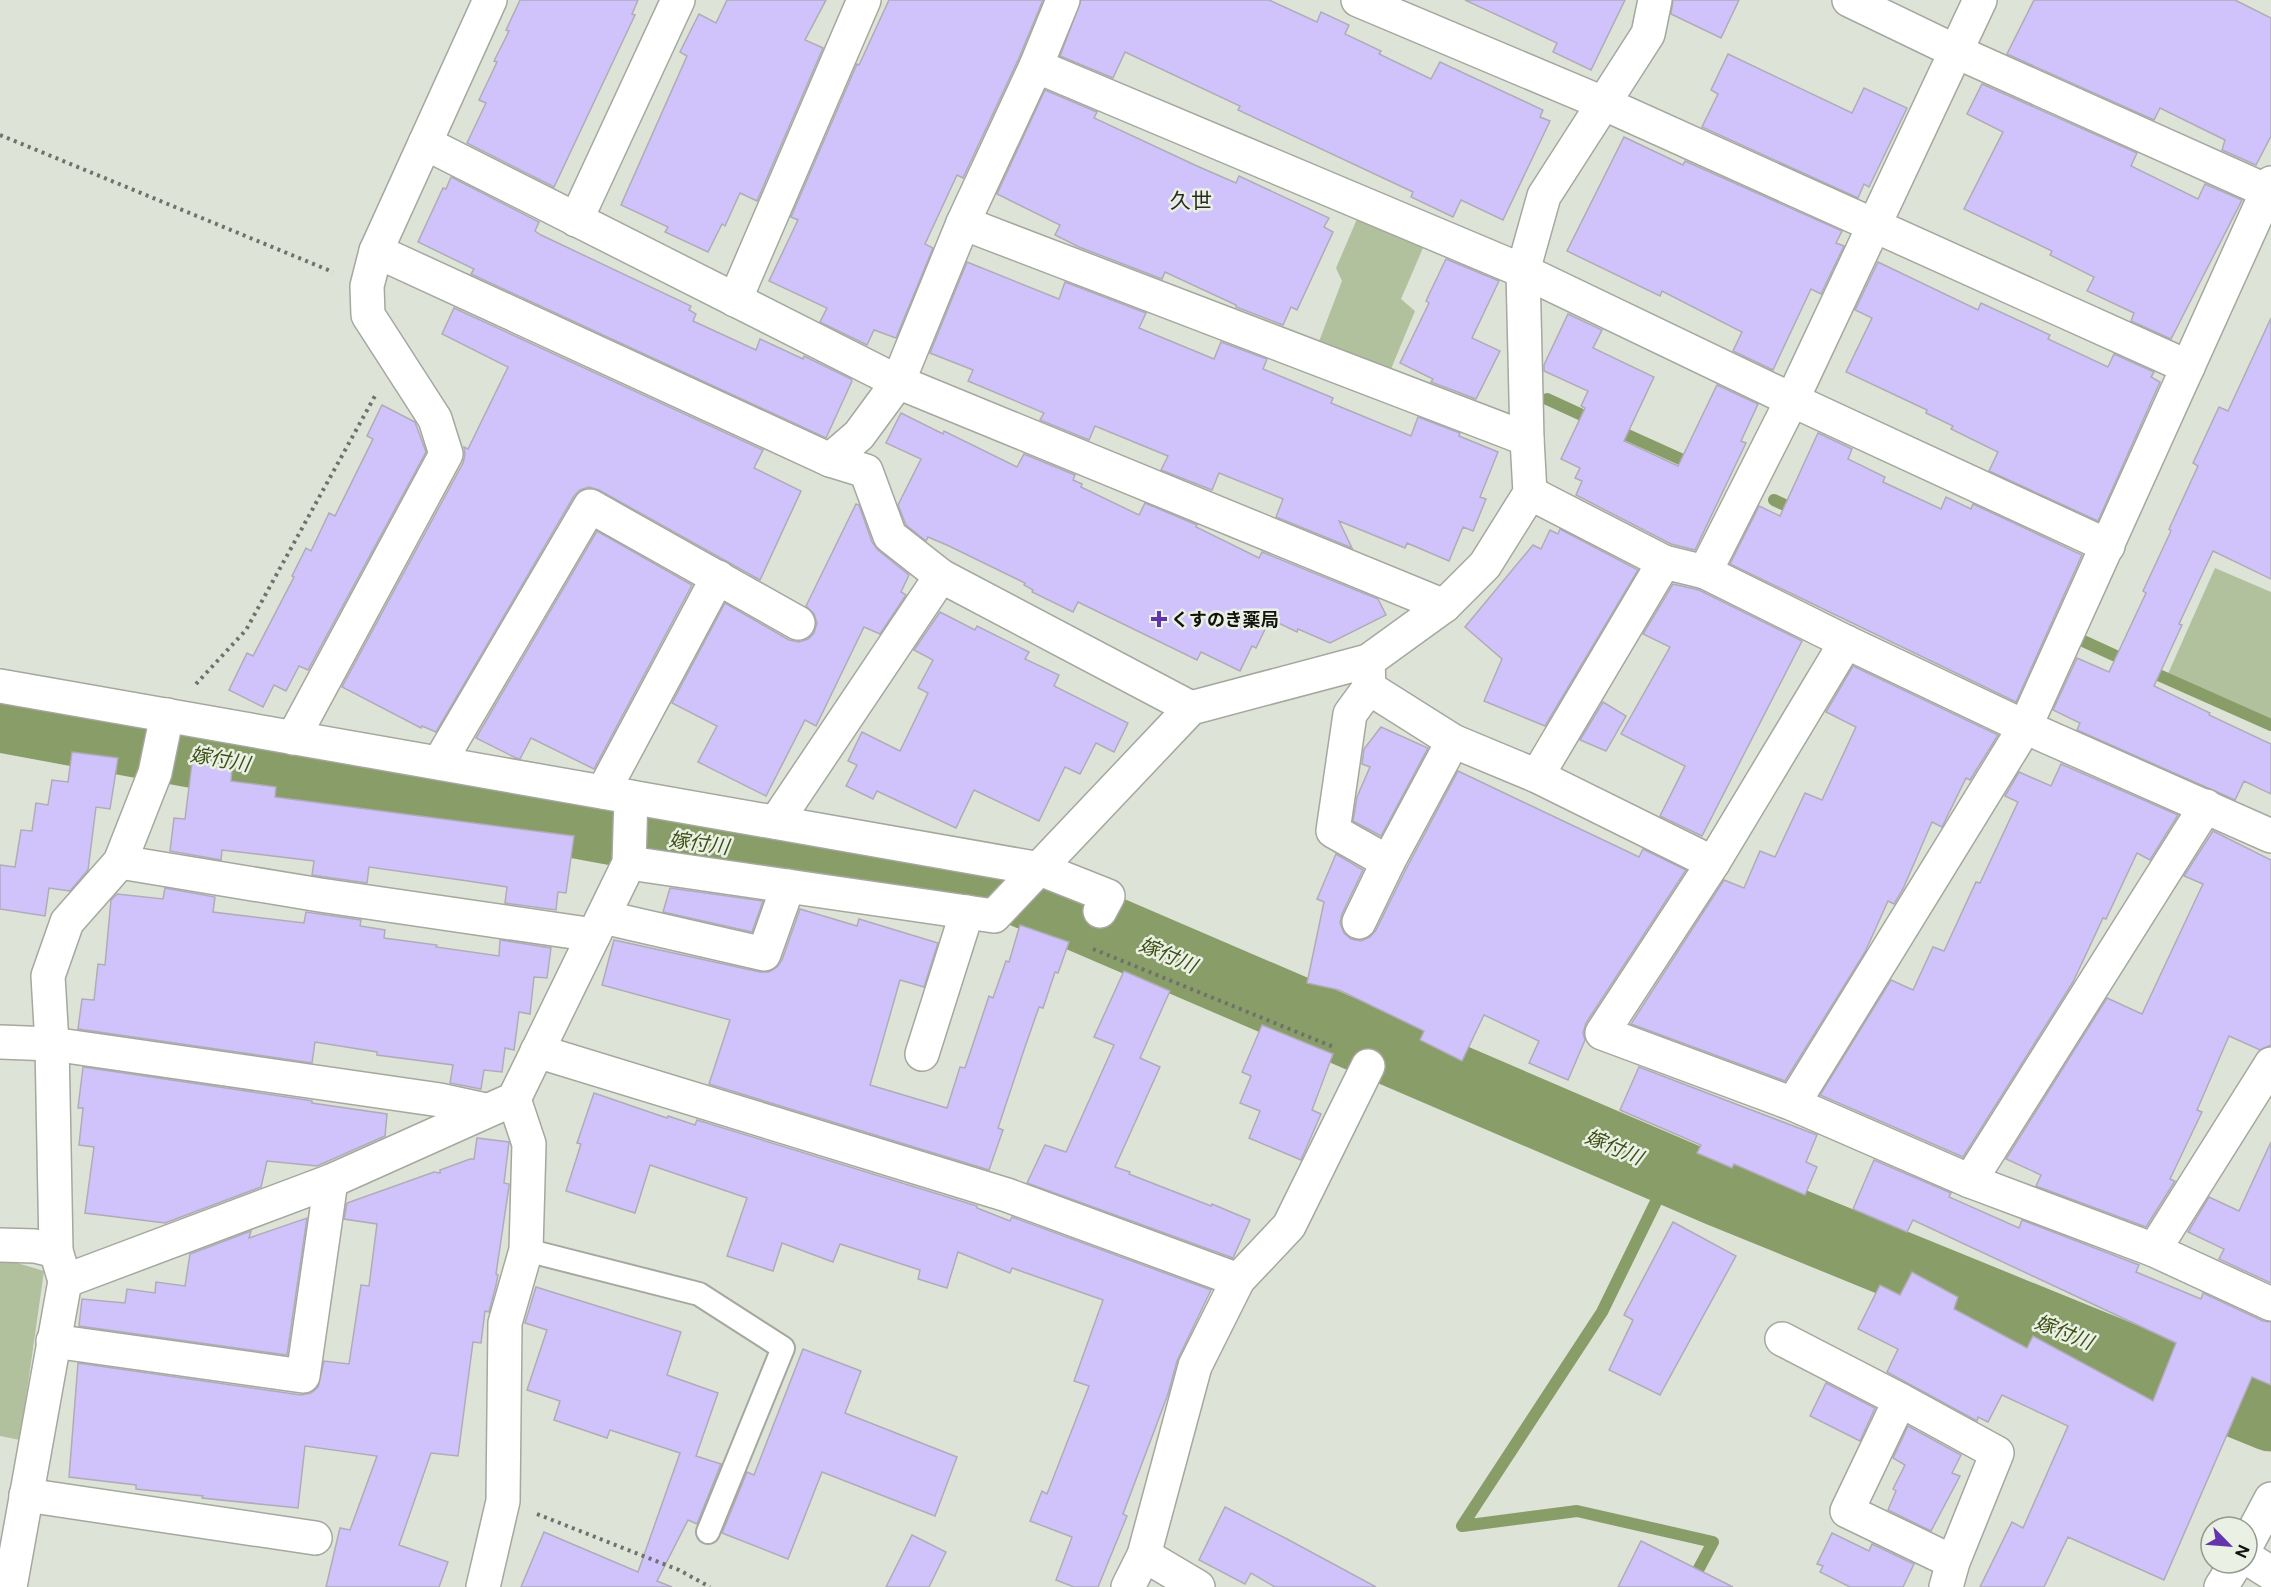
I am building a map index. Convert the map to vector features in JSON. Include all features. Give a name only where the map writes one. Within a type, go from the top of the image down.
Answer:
[{"type":"street","points":[[293,738],[446,454],[435,419],[368,315],[367,286],[376,251],[490,0]]},
{"type":"street","points":[[576,219],[678,0]]},
{"type":"street","points":[[735,300],[864,0]]},
{"type":"street","points":[[830,460],[859,435],[898,382],[963,223],[1036,66],[1063,0]]},
{"type":"street","points":[[1358,0],[1605,104],[2188,367]]},
{"type":"street","points":[[1388,861],[1333,831],[1350,714],[1368,675],[1485,565],[1530,493],[1523,271],[1544,196],[1648,34],[1655,0]]},
{"type":"street","points":[[1792,1104],[2025,727],[2269,187],[1957,52],[1849,0]]},
{"type":"street","points":[[1705,572],[1792,400],[1980,0]]},
{"type":"street","points":[[1036,66],[1523,271],[1792,400],[2108,546]]},
{"type":"street","points":[[424,143],[898,382],[1444,606]]},
{"type":"street","points":[[963,223],[1527,439]]},
{"type":"street","points":[[376,251],[830,460],[866,471],[890,536],[941,576],[1191,708]]},
{"type":"street","points":[[1530,493],[1664,562],[1705,572],[2025,727],[2271,836]]},
{"type":"street","points":[[439,764],[590,506],[798,623]]},
{"type":"street","points":[[1537,776],[1664,562]]},
{"type":"street","points":[[776,822],[941,576]]},
{"type":"street","points":[[60,1266],[331,1181],[500,1104],[537,1051],[629,863],[617,795],[718,577]]},
{"type":"street","points":[[1846,642],[1713,863],[1602,1033],[1792,1104],[1970,1181],[2154,1250],[2271,1304]]},
{"type":"street","points":[[922,1054],[980,914],[1040,869],[1191,708],[1368,675],[1453,741],[1537,776],[1713,863]]},
{"type":"street","points":[[0,686],[1040,869],[1108,896],[1100,911]]},
{"type":"street","points":[[10,1587],[53,1341],[60,1266],[48,976],[67,922],[120,862],[155,773],[167,715]]},
{"type":"street","points":[[1359,922],[1388,861],[1453,741]]},
{"type":"street","points":[[1970,1181],[2206,806]]},
{"type":"street","points":[[120,862],[320,895],[599,926],[764,954],[788,886]]},
{"type":"street","points":[[629,863],[980,914]]},
{"type":"street","points":[[0,1042],[52,1044],[429,1098],[500,1104],[529,1144],[526,1250],[505,1323],[503,1501],[483,1587]]},
{"type":"street","points":[[537,1051],[1007,1195],[1239,1280]]},
{"type":"street","points":[[2154,1250],[2271,1064]]},
{"type":"street","points":[[1128,1587],[1144,1555],[1195,1366],[1239,1280],[1289,1226],[1368,1066]]},
{"type":"street","points":[[53,1341],[303,1376],[331,1181]]},
{"type":"street","points":[[0,1245],[35,1246],[60,1266]]},
{"type":"street","points":[[1782,1339],[1900,1400],[1997,1453],[1949,1574],[1847,1511],[1900,1400]]},
{"type":"street","points":[[26,1495],[315,1538]]},
{"type":"street","points":[[2259,1522],[2271,1499]]},
{"type":"street","points":[[1144,1555],[1198,1587]]},
{"type":"lane","points":[[526,1250],[699,1294],[783,1348],[708,1532]]},
{"type":"path","points":[[0,135],[367,286]]},
{"type":"path","points":[[167,715],[246,630],[396,358]]},
{"type":"path","points":[[1086,946],[1328,1044],[1368,1066]]},
{"type":"path","points":[[503,1501],[679,1570],[710,1587]]},
{"type":"green space","points":[[1360,212],[1426,241],[1401,299],[1415,311],[1391,369],[1318,344],[1342,281],[1336,268]]},
{"type":"green space","points":[[2215,568],[2271,592],[2271,721],[2167,676]]},
{"type":"green space","points":[[7,1260],[44,1271],[20,1440],[0,1436],[0,1261]]},
{"type":"building","points":[[520,0],[638,0],[632,14],[635,15],[554,187],[467,143],[486,103],[479,100],[497,62],[494,61],[509,31],[506,30]]},
{"type":"building","points":[[727,0],[826,0],[805,40],[823,48],[757,201],[740,193],[725,226],[722,224],[708,252],[665,232],[668,227],[621,205],[687,56],[680,52],[699,14],[716,23]]},
{"type":"building","points":[[889,0],[1043,0],[1019,58],[963,178],[957,175],[925,244],[933,248],[896,338],[874,330],[867,345],[820,322],[827,308],[769,281],[798,220],[791,217],[857,64],[859,65]]},
{"type":"building","points":[[1081,0],[1269,0],[1317,22],[1321,12],[1349,25],[1345,34],[1381,51],[1379,54],[1431,79],[1440,62],[1543,110],[1540,117],[1550,121],[1503,220],[1461,200],[1453,217],[1411,197],[1413,192],[1238,110],[1240,106],[1125,52],[1113,78],[1060,56]]},
{"type":"building","points":[[1465,0],[1625,0],[1591,70],[1553,52],[1557,43]]},
{"type":"building","points":[[1673,0],[1739,0],[1721,38],[1671,14]]},
{"type":"building","points":[[2034,0],[2235,0],[2271,18],[2271,136],[2256,165],[2222,150],[2225,140],[2160,108],[2154,120],[2007,54]]},
{"type":"building","points":[[1728,54],[1852,113],[1864,88],[1907,108],[1869,187],[1864,184],[1858,198],[1702,127],[1718,94],[1711,90]]},
{"type":"building","points":[[1982,84],[2137,153],[2131,166],[2198,199],[2205,184],[2242,200],[2171,339],[2131,321],[2134,313],[2087,291],[2094,277],[2050,255],[2052,251],[1964,209],[2003,132],[1967,114]]},
{"type":"building","points":[[1045,90],[1097,112],[1094,118],[1197,166],[1236,183],[1239,176],[1329,218],[1324,227],[1333,232],[1297,310],[1291,307],[1283,325],[1236,307],[1165,272],[1162,279],[1079,247],[1055,235],[1060,225],[997,194]]},
{"type":"building","points":[[1624,137],[1683,165],[1685,161],[1842,231],[1836,243],[1844,246],[1821,294],[1811,289],[1773,370],[1733,351],[1742,332],[1662,291],[1660,296],[1567,251]]},
{"type":"building","points":[[451,177],[539,222],[535,231],[541,235],[691,306],[689,310],[696,314],[693,321],[756,350],[760,339],[803,359],[804,356],[851,379],[826,438],[471,274],[474,269],[418,242],[443,188],[446,189]]},
{"type":"building","points":[[1446,259],[1499,281],[1472,338],[1500,351],[1476,399],[1431,382],[1433,379],[1400,363],[1429,303],[1426,301]]},
{"type":"building","points":[[967,262],[1059,299],[1065,282],[1146,313],[1139,328],[1214,359],[1221,342],[1267,359],[1263,369],[1333,398],[1331,403],[1411,436],[1418,417],[1460,433],[1459,436],[1498,452],[1480,497],[1486,499],[1473,531],[1463,527],[1449,561],[1407,543],[1405,548],[1339,521],[1352,548],[1276,517],[1283,499],[1219,473],[1212,490],[1161,470],[1168,456],[1095,426],[1089,440],[1040,420],[1044,413],[968,381],[973,370],[930,353]]},
{"type":"building","points":[[1878,262],[1978,310],[1981,303],[2050,335],[2048,339],[2108,367],[2114,354],[2154,372],[2151,377],[2160,382],[2098,521],[1989,471],[1998,452],[1951,429],[1953,426],[1926,413],[1927,410],[1846,372],[1872,318],[1855,310]]},
{"type":"building","points":[[454,308],[763,450],[754,468],[801,491],[760,580],[599,490],[589,487],[580,490],[574,496],[436,732],[422,726],[421,728],[342,687],[463,463],[464,447],[468,449],[508,367],[442,334]]},
{"type":"building","points":[[1568,314],[1602,330],[1593,348],[1654,377],[1624,441],[1678,466],[1717,385],[1758,404],[1741,441],[1746,443],[1695,550],[1671,544],[1576,495],[1582,481],[1575,478],[1580,468],[1561,459],[1585,408],[1581,406],[1588,391],[1544,371],[1544,365]]},
{"type":"building","points":[[2271,318],[2271,579],[2213,551],[2179,624],[2182,625],[2154,686],[2271,744],[2271,794],[2244,781],[2235,800],[2077,730],[2080,723],[2053,710],[2077,658],[2109,672],[2146,593],[2143,591],[2198,466],[2193,463],[2219,407],[2228,411]]},
{"type":"building","points":[[382,405],[415,422],[426,452],[308,670],[299,666],[286,691],[274,685],[263,707],[229,690],[247,653],[253,656],[294,577],[292,576],[306,548],[311,551],[329,513],[335,516],[373,439],[367,436]]},
{"type":"building","points":[[901,413],[943,434],[944,431],[1017,467],[1024,454],[1075,475],[1073,480],[1082,484],[1081,487],[1139,515],[1145,503],[1197,525],[1196,527],[1259,558],[1262,552],[1378,599],[1386,615],[1330,643],[1298,629],[1297,632],[1270,619],[1256,648],[1252,646],[1240,671],[1201,652],[1197,660],[1078,602],[1073,612],[1032,592],[1033,590],[1024,585],[1025,583],[949,546],[928,537],[926,541],[906,525],[898,505],[921,459],[886,443]]},
{"type":"building","points":[[1818,433],[1852,449],[1848,459],[1885,477],[1883,482],[1941,509],[1946,497],[1971,509],[1973,504],[2082,555],[2016,702],[1730,564],[1759,506],[1780,516]]},
{"type":"building","points":[[856,504],[859,505],[872,542],[878,550],[909,575],[901,592],[906,595],[880,634],[864,627],[816,726],[805,720],[766,796],[698,762],[717,726],[672,703],[725,603],[789,640],[799,642],[808,639],[814,633],[817,623],[814,614],[806,606]]},
{"type":"building","points":[[1560,529],[1638,570],[1545,726],[1484,701],[1502,659],[1465,627],[1533,545],[1541,549],[1550,530],[1558,534]]},
{"type":"building","points":[[597,531],[692,585],[594,769],[531,738],[520,759],[516,758],[476,738]]},
{"type":"building","points":[[1673,584],[1699,590],[1802,641],[1702,836],[1660,816],[1685,766],[1621,734],[1670,647],[1643,634]]},
{"type":"building","points":[[940,612],[975,630],[977,626],[1029,652],[1025,659],[1059,675],[1054,686],[1128,723],[1114,752],[1096,743],[1080,774],[1065,767],[1039,821],[974,790],[956,828],[877,791],[873,799],[846,786],[857,765],[848,761],[862,732],[900,751],[928,693],[918,688],[933,660],[914,650]]},
{"type":"building","points":[[1853,666],[1998,735],[1970,780],[1966,778],[1942,827],[1932,822],[1903,889],[1894,904],[1888,901],[1865,952],[1785,1081],[1631,1024],[1724,880],[1744,888],[1760,851],[1775,857],[1805,793],[1822,800],[1856,727],[1826,712]]},
{"type":"building","points":[[1603,702],[1626,716],[1606,751],[1580,740]]},
{"type":"building","points":[[1381,727],[1428,748],[1381,836],[1353,821],[1357,797],[1370,767],[1362,764],[1364,749]]},
{"type":"building","points":[[72,752],[118,758],[110,809],[96,807],[88,870],[70,891],[49,888],[45,916],[0,909],[0,865],[15,867],[21,830],[32,831],[36,803],[48,805],[52,780],[68,782]]},
{"type":"building","points":[[192,763],[232,769],[231,781],[276,787],[275,797],[574,836],[566,893],[558,892],[556,910],[505,903],[507,887],[468,881],[369,867],[367,883],[312,875],[314,861],[222,850],[221,860],[170,851],[174,818],[185,819]]},
{"type":"building","points":[[2061,764],[2178,815],[2150,860],[2137,853],[2073,982],[1963,1157],[1820,1095],[1891,980],[1913,990],[1933,947],[1944,951],[1976,882],[1980,883],[2018,802],[2005,796],[2019,772],[2051,786]]},
{"type":"building","points":[[1458,771],[1639,857],[1643,849],[1686,870],[1586,1023],[1583,1033],[1585,1040],[1568,1080],[1529,1063],[1539,1041],[1484,1015],[1462,1061],[1420,1040],[1424,1031],[1339,990],[1307,983],[1324,902],[1317,899],[1336,854],[1363,870],[1340,923],[1344,933],[1351,939],[1361,941],[1370,937],[1376,930]]},
{"type":"building","points":[[2213,831],[2271,860],[2271,1045],[2260,1050],[2229,1036],[2197,1110],[2202,1112],[2170,1179],[2175,1181],[2146,1227],[2036,1186],[2041,1175],[2006,1159],[2107,998],[2142,1014],[2203,884],[2184,876]]},
{"type":"building","points":[[165,888],[215,897],[213,912],[304,923],[306,912],[361,920],[360,926],[385,930],[384,938],[437,945],[436,947],[499,956],[500,940],[551,948],[547,978],[534,977],[530,1014],[519,1012],[514,1050],[505,1048],[502,1072],[484,1070],[481,1089],[450,1083],[453,1065],[377,1055],[377,1052],[315,1042],[312,1063],[78,1029],[82,999],[94,1000],[98,964],[105,965],[111,900],[117,894],[163,899]]},
{"type":"building","points":[[670,888],[763,901],[752,932],[663,912]]},
{"type":"building","points":[[800,909],[857,926],[859,919],[938,943],[924,987],[900,980],[870,1085],[947,1108],[960,1067],[965,1068],[989,996],[993,998],[1006,961],[1009,962],[1020,925],[1069,942],[1058,973],[1055,972],[1043,1008],[1039,1007],[1026,1044],[998,1128],[1003,1130],[989,1170],[709,1084],[730,1020],[602,985],[614,940],[760,972],[769,972],[782,960]]},
{"type":"building","points":[[1124,971],[1170,991],[1140,1058],[1160,1067],[1115,1167],[1250,1220],[1233,1258],[1027,1183],[1045,1145],[1066,1152],[1114,1045],[1094,1037]]},
{"type":"building","points":[[1262,1025],[1333,1054],[1312,1110],[1321,1114],[1301,1160],[1249,1138],[1260,1111],[1240,1103],[1251,1076],[1242,1072]]},
{"type":"building","points":[[83,1067],[387,1114],[385,1136],[317,1166],[267,1161],[261,1187],[165,1223],[85,1213],[94,1147],[79,1145],[83,1108],[78,1108]]},
{"type":"building","points":[[1639,1067],[1817,1135],[1806,1162],[1817,1167],[1805,1195],[1734,1164],[1732,1168],[1697,1153],[1701,1145],[1620,1110]]},
{"type":"building","points":[[594,1093],[667,1118],[668,1116],[695,1125],[697,1120],[977,1206],[977,1208],[1010,1221],[1012,1217],[1211,1290],[1177,1361],[1168,1394],[1123,1514],[1127,1516],[1098,1587],[1074,1587],[1056,1580],[1072,1537],[1030,1521],[1042,1491],[1047,1494],[1089,1386],[1074,1381],[1103,1300],[1012,1268],[1010,1273],[958,1252],[947,1288],[918,1279],[920,1270],[840,1244],[833,1262],[782,1243],[773,1271],[727,1256],[747,1198],[650,1165],[635,1213],[566,1191],[581,1144],[577,1143]]},
{"type":"building","points":[[477,1138],[509,1142],[504,1183],[509,1186],[496,1274],[498,1275],[489,1312],[485,1311],[481,1343],[473,1342],[458,1456],[431,1453],[399,1545],[448,1562],[439,1587],[326,1587],[340,1528],[350,1530],[377,1456],[305,1446],[298,1508],[202,1498],[203,1496],[136,1489],[136,1485],[69,1477],[78,1363],[301,1395],[311,1393],[318,1387],[324,1361],[349,1364],[361,1285],[369,1286],[377,1224],[344,1219],[347,1203],[434,1172],[440,1173],[440,1170],[474,1159]]},
{"type":"building","points":[[2271,1142],[2271,1283],[2219,1259],[2224,1249],[2188,1232],[2209,1197],[2239,1211]]},
{"type":"building","points":[[1874,1160],[1951,1193],[1949,1197],[2019,1228],[2022,1220],[2139,1265],[2136,1272],[2201,1299],[2203,1293],[2263,1321],[2271,1322],[2271,1385],[2252,1377],[2164,1580],[2068,1537],[2044,1587],[1980,1587],[2012,1522],[2023,1528],[2068,1426],[2002,1395],[1988,1422],[1978,1417],[1977,1421],[1887,1372],[1898,1349],[1858,1329],[1880,1285],[1900,1295],[1912,1272],[1958,1297],[1954,1309],[2027,1348],[2033,1336],[2153,1401],[2176,1343],[1913,1220],[1907,1232],[1853,1209]]},
{"type":"building","points":[[307,1218],[287,1355],[79,1326],[82,1299],[125,1303],[127,1289],[155,1293],[156,1282],[185,1286],[190,1254],[251,1231],[249,1238]]},
{"type":"building","points":[[1673,1222],[1736,1256],[1660,1395],[1609,1370],[1633,1320],[1624,1315]]},
{"type":"building","points":[[536,1287],[681,1332],[667,1375],[718,1393],[696,1456],[721,1464],[697,1524],[688,1520],[657,1581],[672,1587],[521,1587],[544,1532],[638,1572],[680,1453],[610,1430],[607,1438],[554,1420],[560,1401],[527,1390],[547,1330],[525,1323]]},
{"type":"building","points":[[803,1349],[861,1371],[845,1413],[957,1457],[935,1516],[822,1472],[788,1559],[722,1533],[747,1472],[754,1475]]},
{"type":"building","points":[[1826,1383],[1875,1408],[1860,1441],[1810,1416]]},
{"type":"building","points":[[1908,1426],[1961,1455],[1952,1473],[1960,1476],[1931,1531],[1888,1510],[1896,1491],[1893,1489],[1905,1465],[1893,1458]]},
{"type":"building","points":[[1225,1507],[1376,1587],[1275,1587],[1251,1573],[1245,1584],[1199,1560]]},
{"type":"building","points":[[1832,1533],[1869,1551],[1872,1544],[1914,1564],[1903,1587],[1850,1587],[1820,1572],[1823,1566],[1817,1564]]},
{"type":"building","points":[[912,1535],[946,1552],[929,1587],[886,1587]]},
{"type":"building","points":[[1641,1541],[1733,1587],[1618,1587]]},
{"type":"waterway","points":[[1547,399],[1595,421]]},
{"type":"waterway","points":[[1614,429],[1696,466]]},
{"type":"waterway","points":[[1774,500],[1800,512]]},
{"type":"waterway","points":[[2081,640],[2129,662]]},
{"type":"waterway","points":[[2145,669],[2271,725]]},
{"type":"waterway","name":"嫁付川","points":[[0,718],[615,831],[1009,887],[1719,1192],[2271,1417]]},
{"type":"waterway","points":[[1671,1171],[1602,1312],[1462,1526],[1577,1511],[1713,1542],[1689,1587]]},
{"type":"place","name":"くすのき薬局","points":[[1159,619]]},
{"type":"district","name":"久世","points":[[1191,200]]}]
